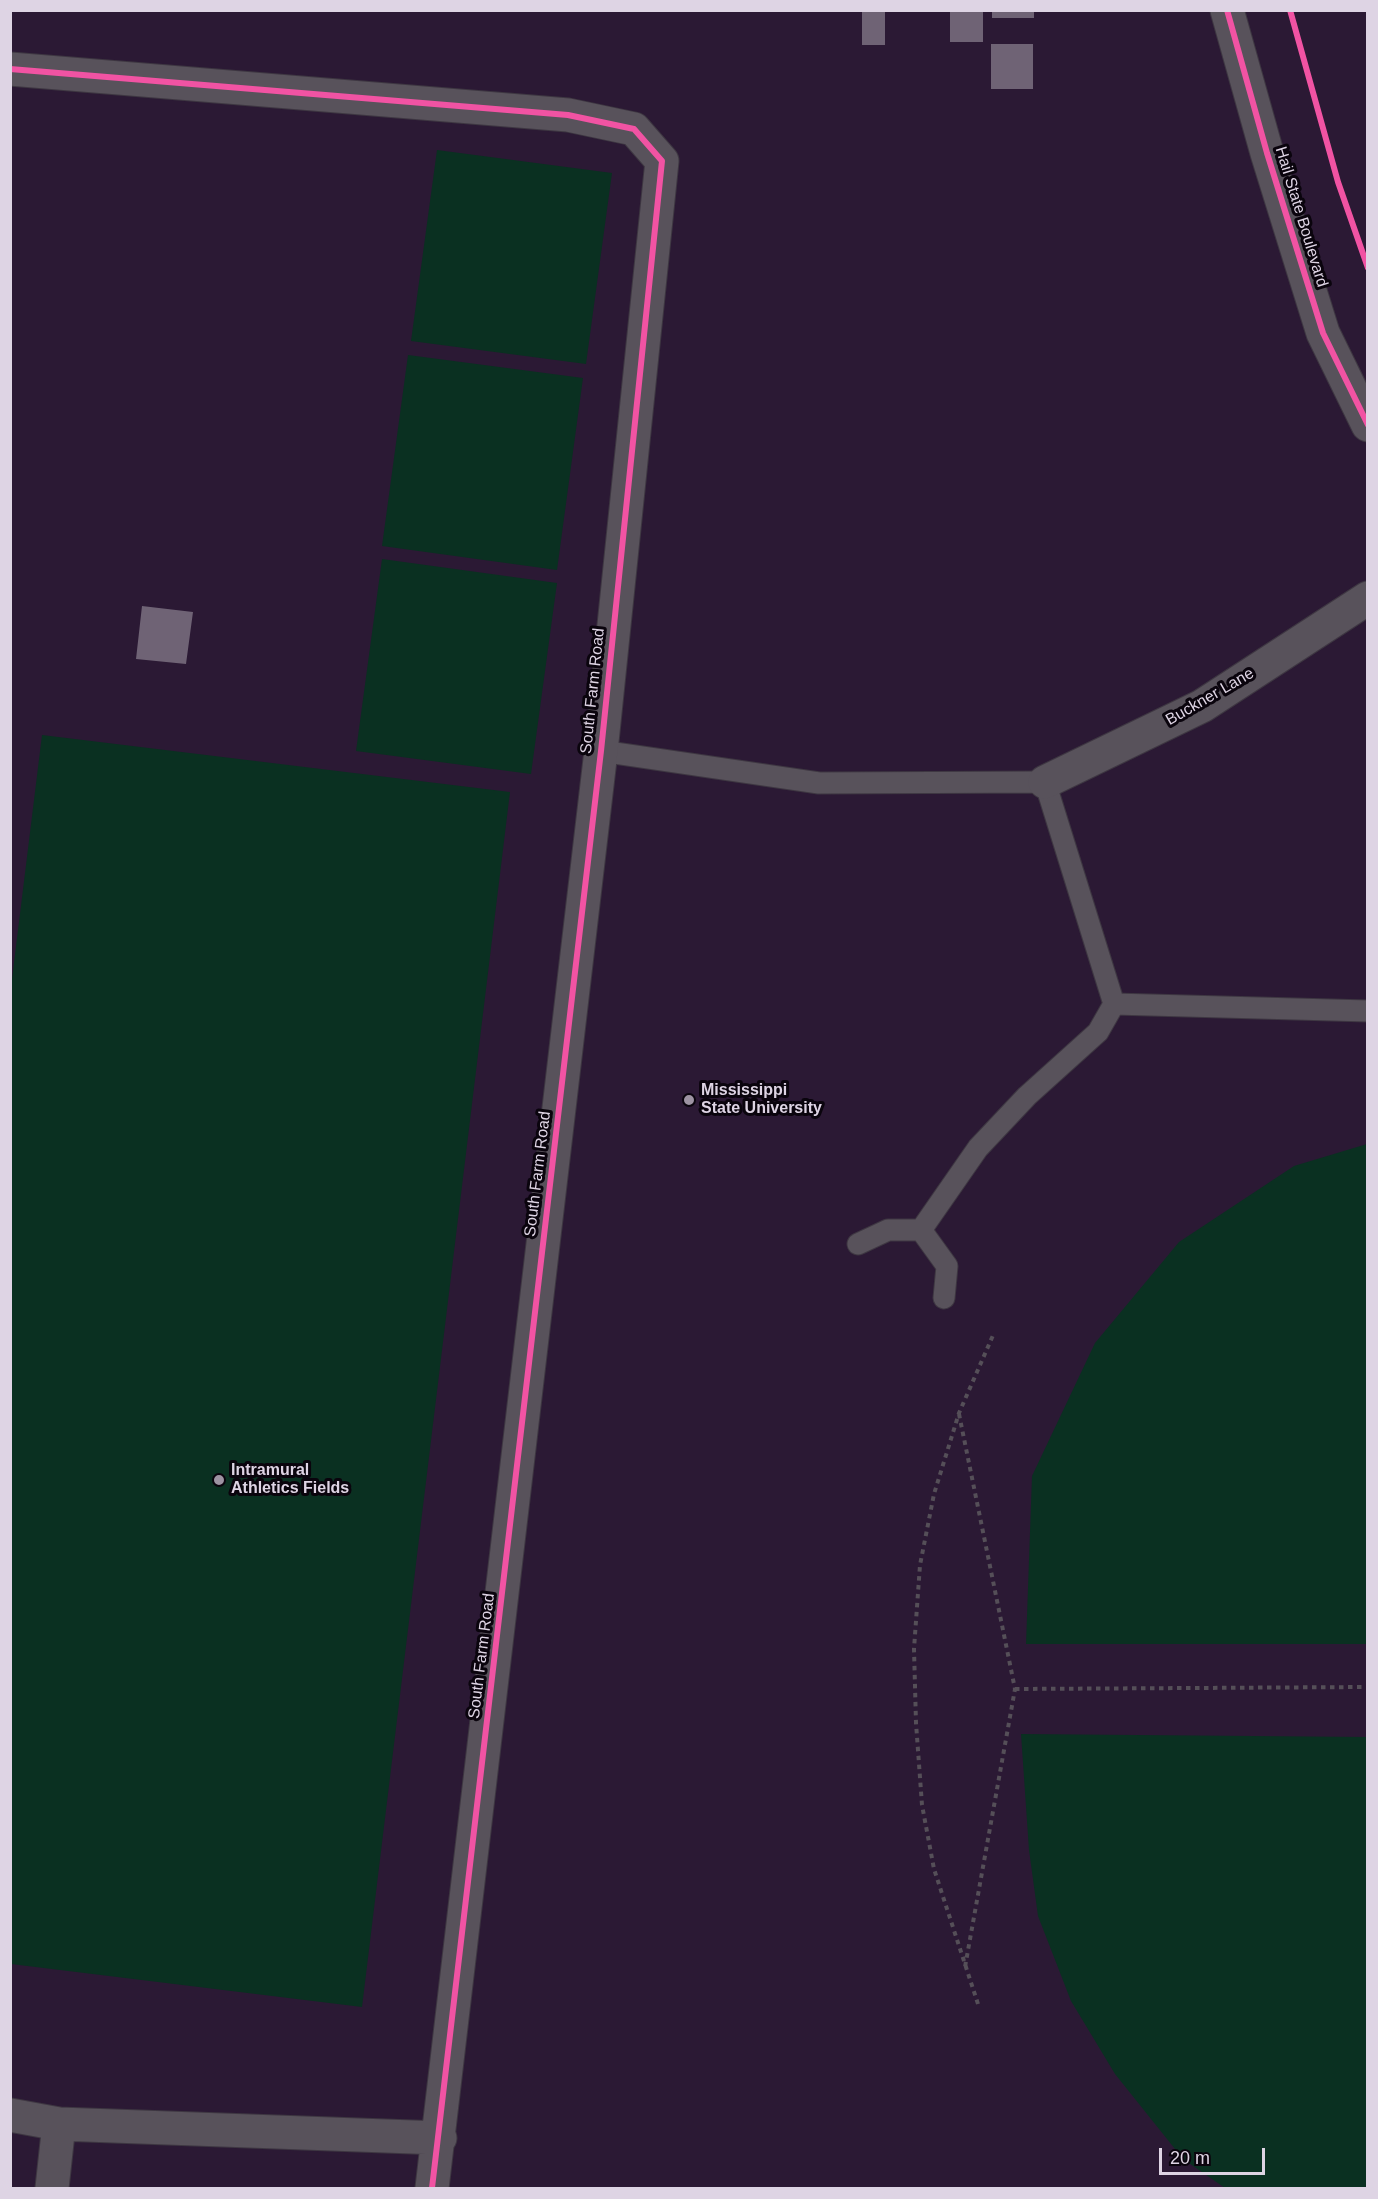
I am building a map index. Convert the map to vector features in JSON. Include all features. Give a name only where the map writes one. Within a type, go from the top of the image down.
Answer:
[{"type":"street","name":"Hail State Boulevard","points":[[1227,10],[1267,153],[1323,333],[1368,425]]},
{"type":"street","name":"South Farm Road","points":[[10,69],[568,115],[634,129],[662,161],[601,751],[440,2138],[432,2188]]},
{"type":"street","name":"Buckner Lane","points":[[1045,782],[1202,706],[1368,598]]},
{"type":"street","points":[[10,2115],[59,2124],[440,2138]]},
{"type":"street","points":[[52,2188],[59,2124]]},
{"type":"lane","points":[[601,751],[819,783],[1045,782],[1114,1005],[1098,1032],[1027,1096],[978,1148],[921,1230]]},
{"type":"lane","points":[[1114,1005],[1368,1011]]},
{"type":"lane","points":[[858,1244],[888,1230],[921,1230]]},
{"type":"lane","points":[[921,1230],[947,1266],[944,1298]]},
{"type":"path","points":[[978,2004],[934,1869],[922,1804],[916,1723],[914,1649],[920,1565],[934,1494],[959,1413],[994,1333]]},
{"type":"path","points":[[959,1413],[1015,1689],[965,1967]]},
{"type":"path","points":[[1015,1689],[1368,1687]]},
{"type":"shaded area","name":"Mississippi State University","points":[[11,11],[1367,11],[1367,2188],[11,2188]]},
{"type":"green space","points":[[437,150],[612,173],[586,364],[411,341]]},
{"type":"green space","points":[[408,355],[583,378],[557,570],[382,546]]},
{"type":"green space","points":[[382,559],[557,583],[531,774],[356,751]]},
{"type":"green space","name":"Intramural Athletics Fields","points":[[42,735],[510,792],[362,2007],[11,1964],[10,995]]},
{"type":"green space","points":[[1367,1144],[1367,1644],[1026,1644],[1032,1476],[1095,1343],[1179,1242],[1294,1166]]},
{"type":"green space","points":[[1021,1734],[1367,1737],[1367,2188],[1225,2188],[1183,2159],[1115,2074],[1071,2001],[1038,1916],[1029,1850]]},
{"type":"building","points":[[862,10],[885,10],[885,45],[862,45]]},
{"type":"building","points":[[950,10],[983,10],[983,42],[950,42]]},
{"type":"building","points":[[992,10],[1034,10],[1034,18],[992,18]]},
{"type":"building","points":[[991,44],[1033,44],[1033,89],[991,89]]},
{"type":"building","points":[[142,606],[193,612],[186,664],[136,659]]},
{"type":"cycle path","points":[[1227,10],[1267,153],[1323,333],[1368,425]]},
{"type":"cycle path","points":[[1290,10],[1338,182],[1368,268]]},
{"type":"cycle path","points":[[10,69],[568,115],[634,129],[662,161],[601,751],[432,2188]]},
{"type":"place","name":"Mississippi State University","points":[[689,1100]]},
{"type":"place","name":"Intramural Athletics Fields","points":[[219,1480]]}]
